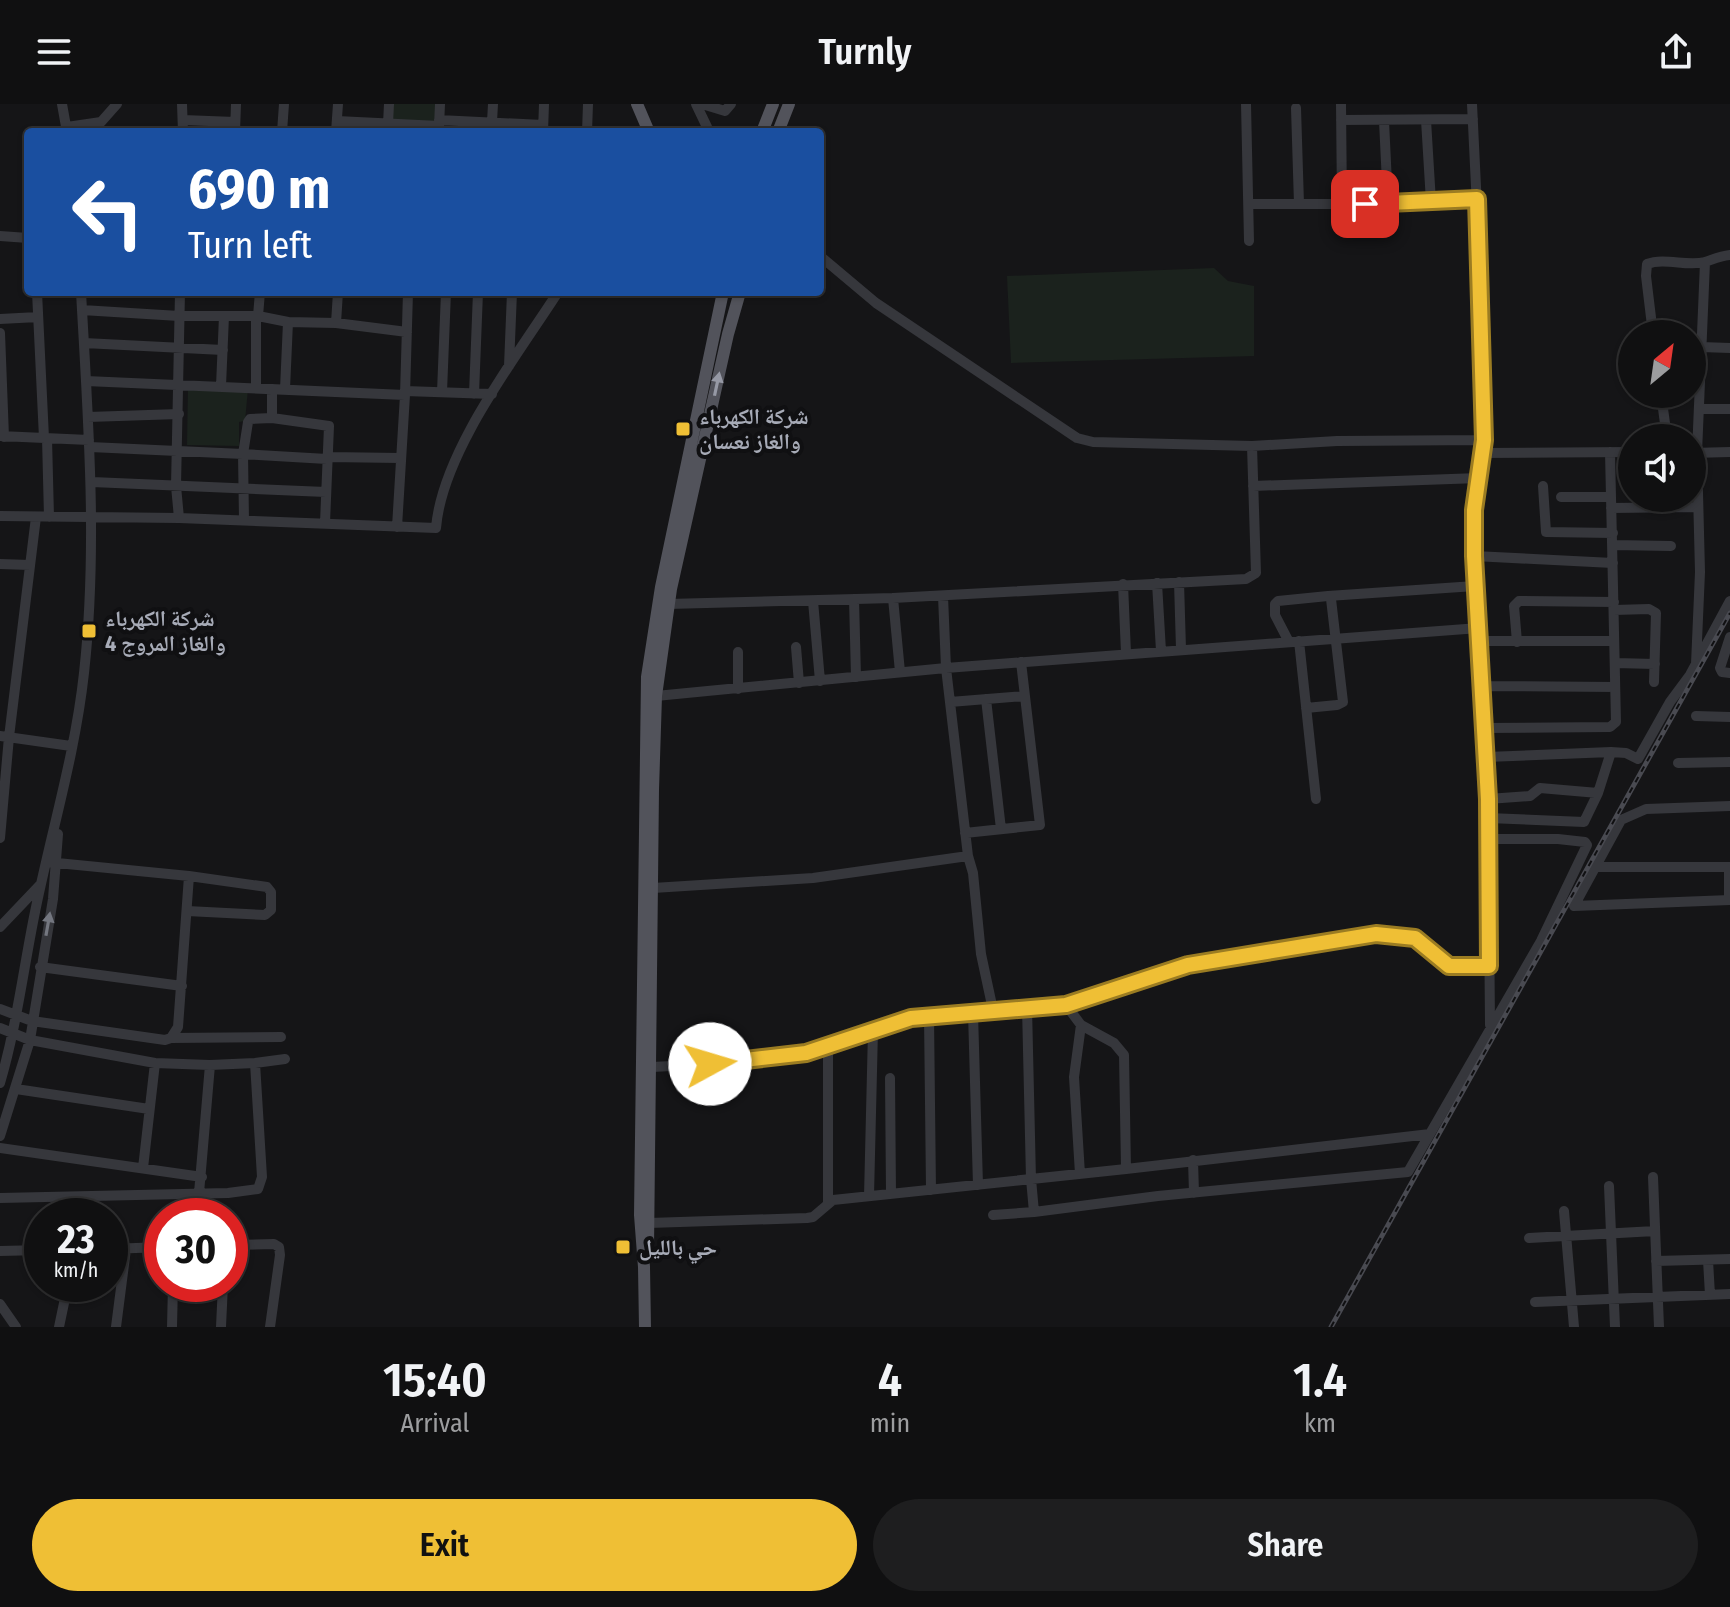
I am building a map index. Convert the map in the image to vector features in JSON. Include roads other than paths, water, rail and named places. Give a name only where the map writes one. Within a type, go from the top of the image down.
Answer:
[{"type":"main road","points":[[637,104],[646,128]]},
{"type":"main road","points":[[764,128],[773,104]]},
{"type":"main road","points":[[780,128],[789,104]]},
{"type":"main road","points":[[645,1327],[640,1201],[647,677],[661,587],[722,296]]},
{"type":"main road","points":[[644,1267],[649,1223],[656,696],[668,604],[739,296]]},
{"type":"street","points":[[62,104],[67,128]]},
{"type":"street","points":[[102,104],[106,119]]},
{"type":"street","points":[[77,128],[106,119],[117,104]]},
{"type":"street","points":[[182,104],[183,126],[235,127],[236,104]]},
{"type":"street","points":[[282,128],[284,104]]},
{"type":"street","points":[[338,104],[337,127],[492,122],[543,128],[544,104]]},
{"type":"street","points":[[388,124],[389,104]]},
{"type":"street","points":[[439,126],[440,104]]},
{"type":"street","points":[[492,122],[493,104]]},
{"type":"street","points":[[587,128],[588,104]]},
{"type":"street","points":[[699,104],[725,111],[731,104]]},
{"type":"street","points":[[699,104],[707,127]]},
{"type":"street","points":[[1246,104],[1249,241]]},
{"type":"street","points":[[1341,104],[1342,204]]},
{"type":"street","points":[[1472,104],[1484,440],[1474,510],[1474,556],[1488,799],[1490,1027]]},
{"type":"street","points":[[1296,108],[1299,204]]},
{"type":"street","points":[[1341,120],[1473,119]]},
{"type":"street","points":[[1426,120],[1431,202]]},
{"type":"street","points":[[1384,121],[1388,204]]},
{"type":"street","points":[[1249,204],[1388,204],[1477,199]]},
{"type":"street","points":[[0,236],[24,238]]},
{"type":"street","points":[[1651,320],[1647,264],[1705,262],[1730,255]]},
{"type":"street","points":[[824,259],[876,303],[1077,438],[1093,442],[1252,446],[1337,441],[1484,440]]},
{"type":"street","points":[[1702,320],[1705,262]]},
{"type":"street","points":[[37,296],[49,517]]},
{"type":"street","points":[[0,1136],[30,1040],[53,899],[51,862],[84,676],[92,482],[81,296]]},
{"type":"street","points":[[179,518],[176,486],[180,296]]},
{"type":"street","points":[[256,388],[260,296]]},
{"type":"street","points":[[336,323],[338,296]]},
{"type":"street","points":[[397,527],[408,296]]},
{"type":"street","points":[[442,392],[446,296]]},
{"type":"street","points":[[474,394],[478,296]]},
{"type":"street","points":[[509,368],[512,296]]},
{"type":"street","points":[[0,516],[179,518],[436,528],[453,461],[555,296]]},
{"type":"street","points":[[82,310],[179,316],[257,316],[288,322],[336,323],[407,332]]},
{"type":"street","points":[[221,386],[224,316]]},
{"type":"street","points":[[0,319],[38,317]]},
{"type":"street","points":[[285,389],[288,322]]},
{"type":"street","points":[[0,333],[2,436],[243,454],[400,458]]},
{"type":"street","points":[[84,343],[223,350]]},
{"type":"street","points":[[1706,347],[1730,348]]},
{"type":"street","points":[[86,381],[492,394]]},
{"type":"street","points":[[272,389],[272,418]]},
{"type":"street","points":[[1697,424],[1699,409],[1730,409]]},
{"type":"street","points":[[88,417],[179,414]]},
{"type":"street","points":[[244,520],[243,454],[248,422],[250,419],[272,418],[329,426],[325,523]]},
{"type":"street","points":[[668,604],[943,596],[1246,579],[1256,573],[1252,446]]},
{"type":"street","points":[[1484,728],[1612,726],[1616,722],[1610,452]]},
{"type":"street","points":[[1482,453],[1618,452]]},
{"type":"street","points":[[1706,453],[1730,452]]},
{"type":"street","points":[[1253,486],[1479,478]]},
{"type":"street","points":[[92,482],[326,492]]},
{"type":"street","points":[[1543,486],[1546,532],[1613,533]]},
{"type":"street","points":[[1561,497],[1618,502]]},
{"type":"street","points":[[1696,664],[1700,572],[1698,512]]},
{"type":"street","points":[[0,838],[4,736],[36,517]]},
{"type":"street","points":[[1613,545],[1671,546]]},
{"type":"street","points":[[1474,556],[1613,563]]},
{"type":"street","points":[[0,564],[30,565]]},
{"type":"street","points":[[1179,582],[1181,649]]},
{"type":"street","points":[[1157,583],[1161,651]]},
{"type":"street","points":[[1123,584],[1126,653]]},
{"type":"street","points":[[1316,799],[1306,708],[1294,642],[1275,615],[1275,604],[1278,601],[1328,596],[1475,586]]},
{"type":"street","points":[[943,596],[946,668],[965,833],[973,873],[981,954],[993,1010]]},
{"type":"street","points":[[1306,708],[1343,702],[1331,599],[1328,596]]},
{"type":"street","points":[[893,598],[900,672]]},
{"type":"street","points":[[854,599],[856,677]]},
{"type":"street","points":[[813,601],[820,681]]},
{"type":"street","points":[[1517,642],[1514,606],[1519,601],[1654,610],[1654,682]]},
{"type":"street","points":[[1486,757],[1611,752],[1626,753],[1638,759],[1730,601]]},
{"type":"street","points":[[656,696],[1126,653],[1479,628]]},
{"type":"street","points":[[1730,637],[1720,668],[1722,672],[1730,673]]},
{"type":"street","points":[[1479,641],[1614,641]]},
{"type":"street","points":[[796,647],[799,683]]},
{"type":"street","points":[[738,652],[738,689]]},
{"type":"street","points":[[965,833],[1040,825],[1021,662]]},
{"type":"street","points":[[1615,663],[1655,664]]},
{"type":"street","points":[[1482,686],[1615,687]]},
{"type":"street","points":[[950,702],[1025,696]]},
{"type":"street","points":[[986,699],[1001,829]]},
{"type":"street","points":[[1696,716],[1730,717]]},
{"type":"street","points":[[4,736],[71,746]]},
{"type":"street","points":[[1488,818],[1580,823],[1587,819],[1611,752]]},
{"type":"street","points":[[1678,763],[1730,762]]},
{"type":"street","points":[[1488,799],[1530,796],[1540,788],[1598,793]]},
{"type":"street","points":[[1594,867],[1730,867],[1730,900],[1575,907],[1574,903],[1616,827],[1621,820],[1637,811],[1730,806]]},
{"type":"street","points":[[993,1215],[1407,1172],[1414,1166],[1541,941],[1587,845],[1585,842],[1558,839],[1488,839]]},
{"type":"street","points":[[653,888],[813,878],[968,856]]},
{"type":"street","points":[[51,862],[189,876],[267,887],[271,892],[271,910],[265,915],[187,911]]},
{"type":"street","points":[[0,1083],[41,883],[51,862]]},
{"type":"street","points":[[171,1038],[178,1027],[189,876]]},
{"type":"street","points":[[0,927],[41,883]]},
{"type":"street","points":[[652,1067],[779,1056],[828,1047],[900,1021],[929,1016],[1066,1005],[1188,965],[1376,934],[1415,938],[1449,966],[1489,966]]},
{"type":"street","points":[[40,967],[182,986]]},
{"type":"street","points":[[1066,1005],[1081,1025],[1114,1043],[1124,1055],[1126,1169]]},
{"type":"street","points":[[1027,1007],[1034,1212]]},
{"type":"street","points":[[0,1009],[32,1021],[165,1040],[281,1037]]},
{"type":"street","points":[[973,1013],[978,1185]]},
{"type":"street","points":[[929,1016],[931,1190]]},
{"type":"street","points":[[1080,1174],[1074,1077],[1081,1025]]},
{"type":"street","points":[[0,1028],[30,1040],[155,1063],[210,1065],[285,1059]]},
{"type":"street","points":[[869,1196],[873,1030]]},
{"type":"street","points":[[828,1047],[828,1202]]},
{"type":"street","points":[[143,1168],[155,1063]]},
{"type":"street","points":[[0,1198],[254,1191],[261,1185],[255,1063]]},
{"type":"street","points":[[199,1193],[210,1065]]},
{"type":"street","points":[[890,1078],[891,1194]]},
{"type":"street","points":[[16,1089],[149,1109]]},
{"type":"street","points":[[649,1223],[807,1218],[813,1217],[828,1202],[869,1196],[1430,1134]]},
{"type":"street","points":[[0,1148],[202,1177]]},
{"type":"street","points":[[1193,1160],[1194,1193]]},
{"type":"street","points":[[175,1194],[176,1173]]},
{"type":"street","points":[[1653,1177],[1659,1327]]},
{"type":"street","points":[[1609,1186],[1615,1327]]},
{"type":"street","points":[[1564,1211],[1574,1327]]},
{"type":"street","points":[[1529,1238],[1655,1231]]},
{"type":"street","points":[[248,1245],[274,1244],[279,1247],[270,1327]]},
{"type":"street","points":[[0,1251],[24,1250]]},
{"type":"street","points":[[1656,1261],[1730,1259]]},
{"type":"street","points":[[1708,1260],[1710,1295]]},
{"type":"street","points":[[1535,1302],[1730,1294]]},
{"type":"street","points":[[59,1327],[64,1302]]},
{"type":"street","points":[[116,1327],[119,1302]]},
{"type":"street","points":[[172,1327],[173,1302]]},
{"type":"street","points":[[221,1327],[222,1302]]},
{"type":"street","points":[[0,1304],[16,1327]]},
{"type":"railway","points":[[1331,1327],[1730,613]]},
{"type":"place","name":"شركة الكهرباء والغاز نعسان","points":[[683,429]]},
{"type":"place","name":"شركة الكهرباء والغاز المروج 4","points":[[89,631]]},
{"type":"place","name":"حي بالليل","points":[[623,1247]]}]
